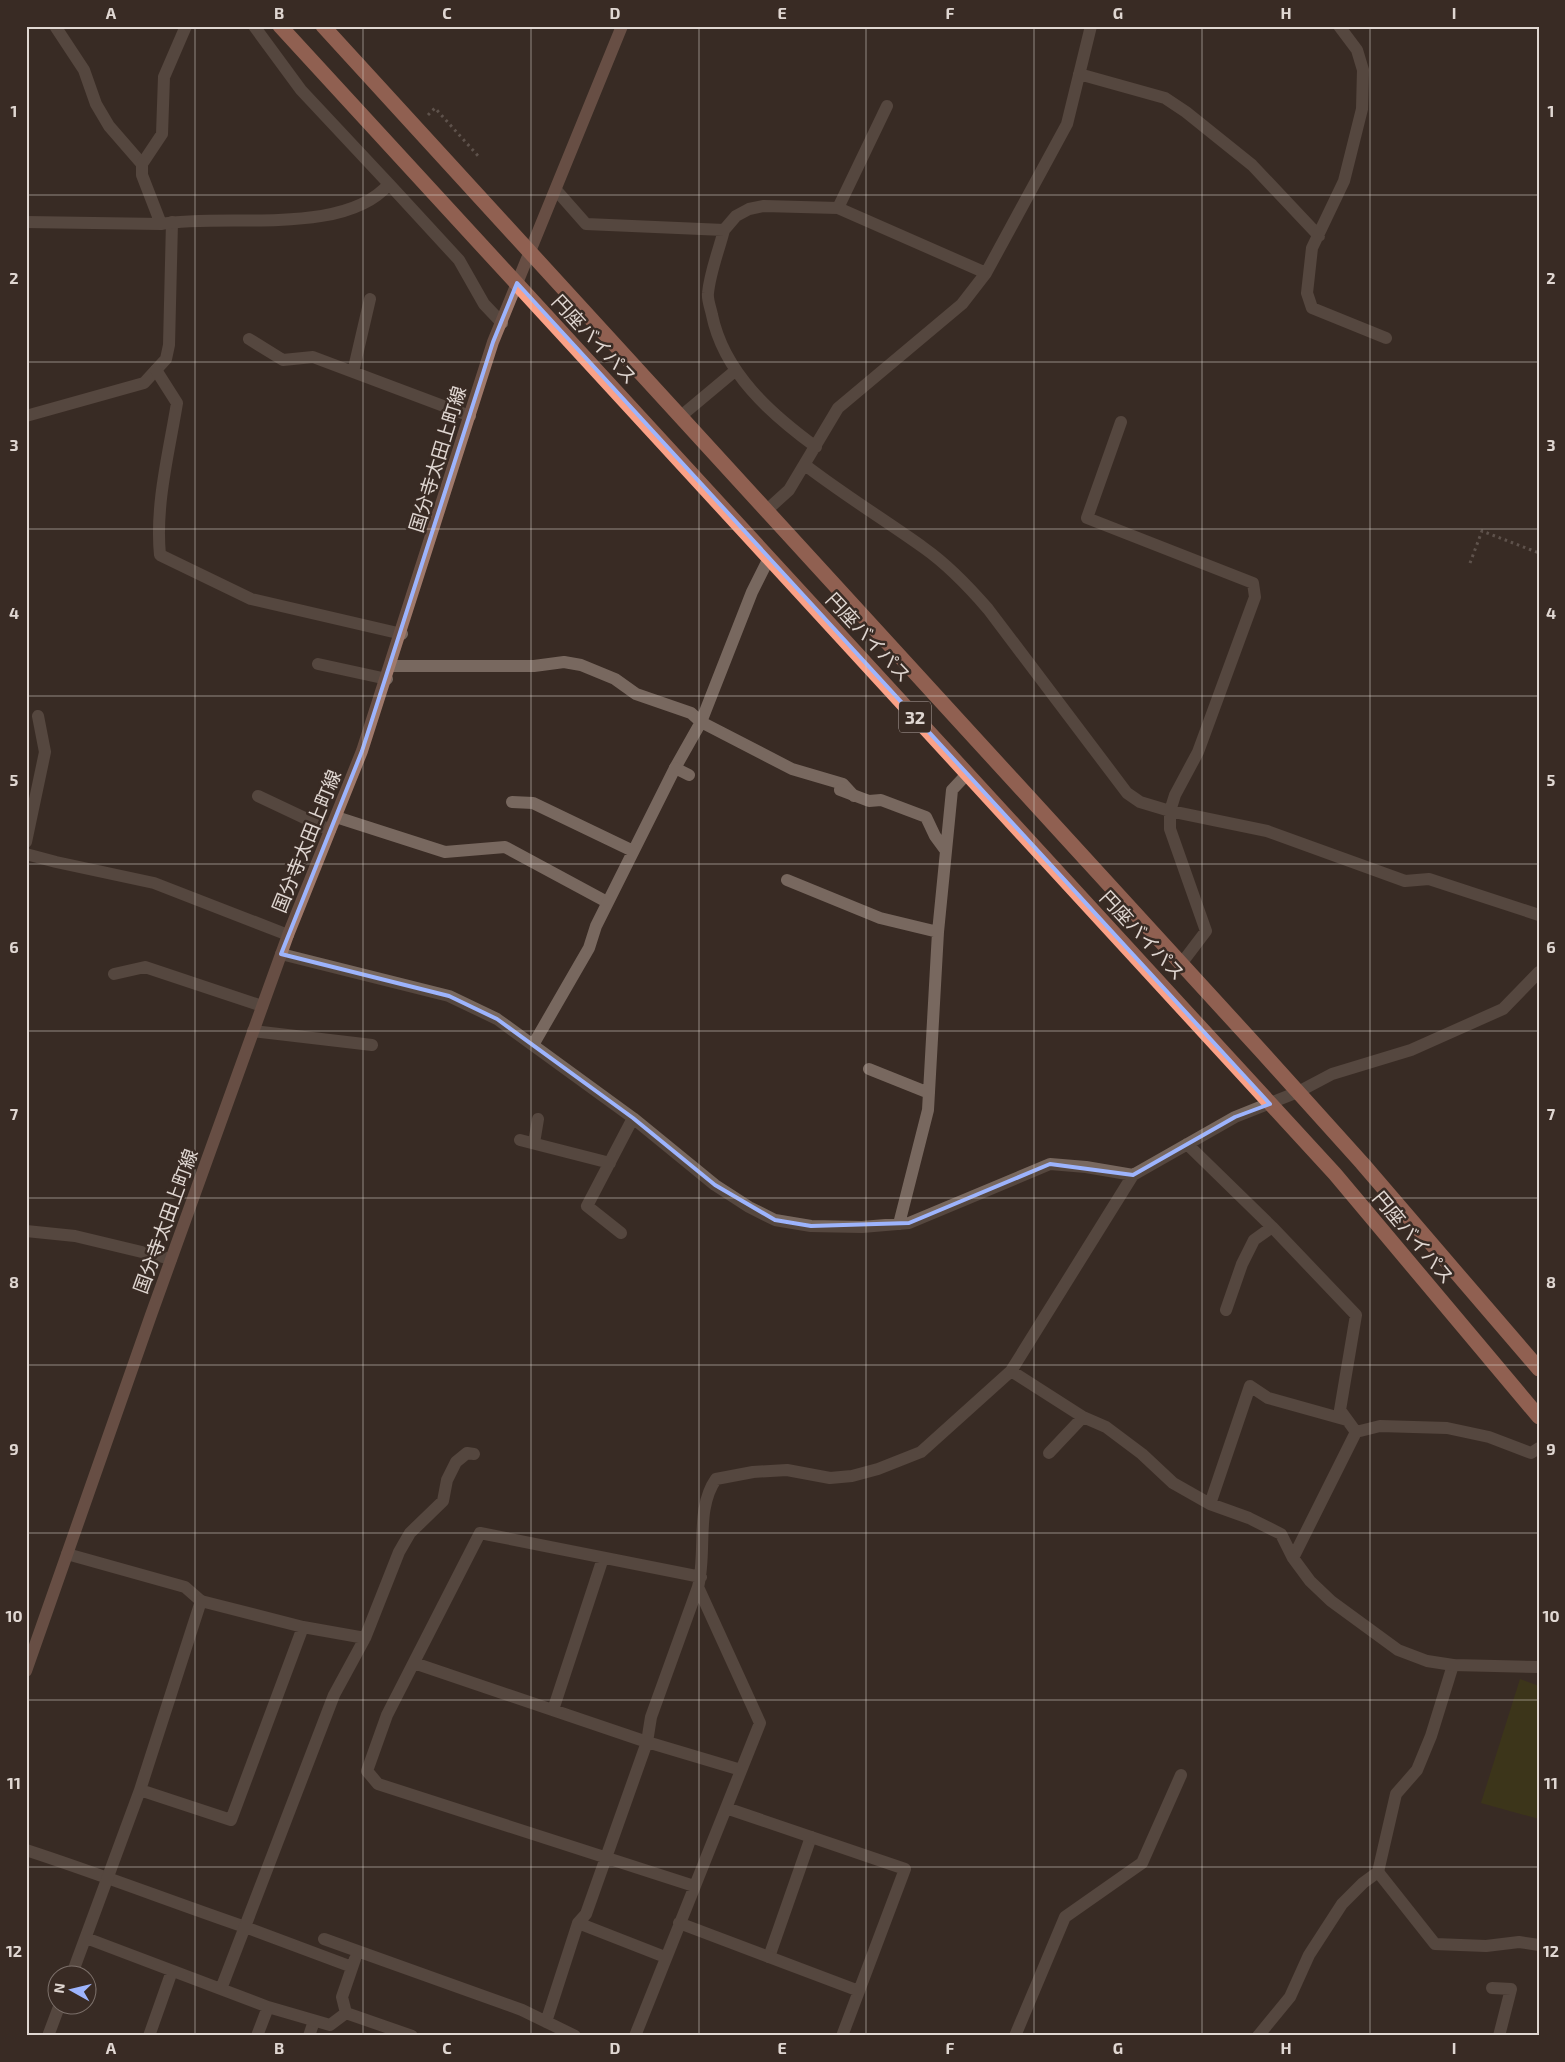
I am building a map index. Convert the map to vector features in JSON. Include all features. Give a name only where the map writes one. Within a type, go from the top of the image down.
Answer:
[{"type":"highway","name":"円座バイパス","points":[[280,26],[1335,1174],[1539,1417]]},
{"type":"highway","name":"円座バイパス","points":[[324,26],[1298,1092],[1539,1369]]},
{"type":"main road","name":"国分寺太田上町線","points":[[26,1671],[262,1006],[288,935],[362,751],[402,634],[470,416],[502,323],[622,26]]},
{"type":"street","points":[[55,26],[84,70],[96,104],[110,126],[142,164]]},
{"type":"street","points":[[26,416],[144,383],[166,358],[170,344],[167,223],[142,175],[142,164],[162,134],[164,77],[186,26]]},
{"type":"street","points":[[254,26],[301,90],[459,260],[484,304],[502,323]]},
{"type":"street","points":[[767,510],[789,490],[838,408],[962,304],[986,273],[1067,124],[1091,26]]},
{"type":"street","points":[[1339,26],[1357,50],[1363,70],[1362,109],[1344,181],[1312,248],[1308,293],[1312,308],[1386,338]]},
{"type":"street","points":[[1080,74],[1165,98],[1186,112],[1228,143],[1252,165],[1319,236]]},
{"type":"street","points":[[838,208],[887,106]]},
{"type":"street","points":[[26,222],[167,223],[319,217],[346,212],[380,196],[390,184]]},
{"type":"street","points":[[556,190],[586,224],[724,230]]},
{"type":"street","points":[[816,447],[764,405],[736,370],[723,348],[714,325],[708,294],[724,230],[736,216],[764,206],[838,208],[986,273]]},
{"type":"street","points":[[353,372],[370,299]]},
{"type":"street","points":[[249,339],[283,360],[313,357],[470,416]]},
{"type":"street","points":[[156,370],[177,403],[165,476],[158,539],[160,555],[251,598],[402,634]]},
{"type":"street","points":[[681,416],[736,370]]},
{"type":"street","points":[[1121,422],[1087,518],[1253,583],[1255,597],[1198,752],[1175,795],[1170,810],[1170,829],[1206,931],[1182,964]]},
{"type":"street","points":[[805,465],[843,495],[925,549],[970,588],[988,609],[1127,793],[1140,802],[1267,831],[1404,881],[1429,879],[1539,915]]},
{"type":"street","points":[[533,1045],[589,948],[607,902],[675,768],[701,722],[752,592],[769,558]]},
{"type":"street","points":[[391,666],[534,666],[564,662],[581,665],[615,679],[636,694],[691,713],[701,722],[792,768],[843,784],[854,796]]},
{"type":"street","points":[[318,664],[387,679]]},
{"type":"street","points":[[26,842],[45,752],[38,716]]},
{"type":"street","points":[[675,768],[689,776]]},
{"type":"street","points":[[899,1224],[928,1110],[938,932],[952,790],[968,774]]},
{"type":"street","points":[[840,790],[869,801],[881,800],[926,817],[935,836],[946,851]]},
{"type":"street","points":[[258,796],[330,830]]},
{"type":"street","points":[[512,802],[533,803],[633,851]]},
{"type":"street","points":[[336,817],[445,852],[505,847],[607,902]]},
{"type":"street","points":[[26,854],[154,882],[288,935]]},
{"type":"street","points":[[788,880],[880,918],[938,932]]},
{"type":"street","points":[[281,954],[449,996],[496,1019],[633,1118],[714,1186],[775,1220],[811,1226],[862,1228],[909,1223],[1050,1164],[1086,1167],[1133,1175]]},
{"type":"street","points":[[114,974],[145,967],[262,1006]]},
{"type":"street","points":[[552,2029],[578,1923],[586,1914],[647,1742],[651,1717],[700,1582],[704,1510],[708,1490],[716,1479],[753,1472],[787,1470],[830,1478],[852,1476],[878,1469],[921,1452],[1012,1371],[1133,1175],[1235,1117],[1298,1092],[1332,1074],[1410,1050],[1502,1009],[1539,972]]},
{"type":"street","points":[[253,1031],[372,1045]]},
{"type":"street","points":[[869,1068],[929,1093]]},
{"type":"street","points":[[621,1234],[587,1206],[633,1118]]},
{"type":"street","points":[[534,1143],[538,1119]]},
{"type":"street","points":[[520,1140],[610,1163]]},
{"type":"street","points":[[1186,1144],[1272,1227],[1356,1315],[1340,1410],[1356,1432]]},
{"type":"street","points":[[1226,1310],[1242,1264],[1254,1240],[1272,1227]]},
{"type":"street","points":[[26,1231],[75,1236],[171,1259]]},
{"type":"street","points":[[1012,1371],[1083,1417],[1106,1427],[1142,1454],[1173,1483],[1210,1504],[1249,1518],[1281,1534],[1293,1558],[1310,1581],[1331,1601],[1398,1650],[1427,1661],[1452,1665],[1539,1667]]},
{"type":"street","points":[[1210,1504],[1250,1386],[1268,1398],[1347,1420]]},
{"type":"street","points":[[1049,1454],[1083,1417]]},
{"type":"street","points":[[1293,1558],[1356,1432],[1380,1426],[1447,1428],[1489,1437],[1531,1453],[1539,1448]]},
{"type":"street","points":[[221,1989],[334,1695],[365,1638],[399,1552],[410,1533],[443,1501],[447,1480],[456,1462],[467,1454],[474,1454]]},
{"type":"street","points":[[694,1886],[378,1784],[367,1771],[387,1715],[480,1533],[602,1558],[700,1582]]},
{"type":"street","points":[[67,1554],[185,1587],[201,1602],[303,1627],[365,1638]]},
{"type":"street","points":[[552,1710],[602,1558]]},
{"type":"street","points":[[636,2035],[665,1957],[760,1723],[700,1582]]},
{"type":"street","points":[[76,1964],[140,1790],[201,1602]]},
{"type":"street","points":[[140,1790],[231,1820],[303,1627]]},
{"type":"street","points":[[414,1663],[647,1742],[741,1770]]},
{"type":"street","points":[[1258,2036],[1290,1997],[1309,1955],[1342,1904],[1363,1883],[1378,1872],[1396,1794],[1417,1770],[1431,1736],[1452,1665]]},
{"type":"street","points":[[1016,2036],[1065,1917],[1142,1863],[1181,1775]]},
{"type":"street","points":[[726,1808],[905,1868],[842,2036]]},
{"type":"street","points":[[769,1957],[811,1836]]},
{"type":"street","points":[[26,1850],[108,1876],[164,1899],[245,1926],[352,1966]]},
{"type":"street","points":[[1378,1872],[1435,1944],[1486,1946],[1519,1942],[1539,1945]]},
{"type":"street","points":[[578,1923],[665,1957]]},
{"type":"street","points":[[680,1923],[859,1990]]},
{"type":"street","points":[[86,1938],[221,1989],[314,2021],[330,2025],[346,2014]]},
{"type":"street","points":[[324,1938],[522,2010],[552,2029],[575,2036]]},
{"type":"street","points":[[346,2014],[342,1997],[358,1951]]},
{"type":"street","points":[[149,2036],[172,1971]]},
{"type":"street","points":[[1492,1988],[1511,1989],[1499,2036]]},
{"type":"street","points":[[257,2036],[268,2006]]},
{"type":"street","points":[[48,2036],[56,2014]]},
{"type":"street","points":[[346,2014],[412,2036]]},
{"type":"street","points":[[309,2036],[314,2021]]},
{"type":"path","points":[[434,108],[480,158]]},
{"type":"path","points":[[1470,563],[1482,531],[1539,553]]},
{"type":"highlighted area","points":[[517,283],[1270,1104],[1235,1117],[1133,1175],[1050,1164],[909,1223],[811,1226],[775,1220],[715,1185],[633,1118],[497,1019],[449,996],[281,954],[362,751],[493,342]]},
{"type":"shaded area","points":[[1520,1679],[1539,1686],[1539,1819],[1481,1803]]}]
